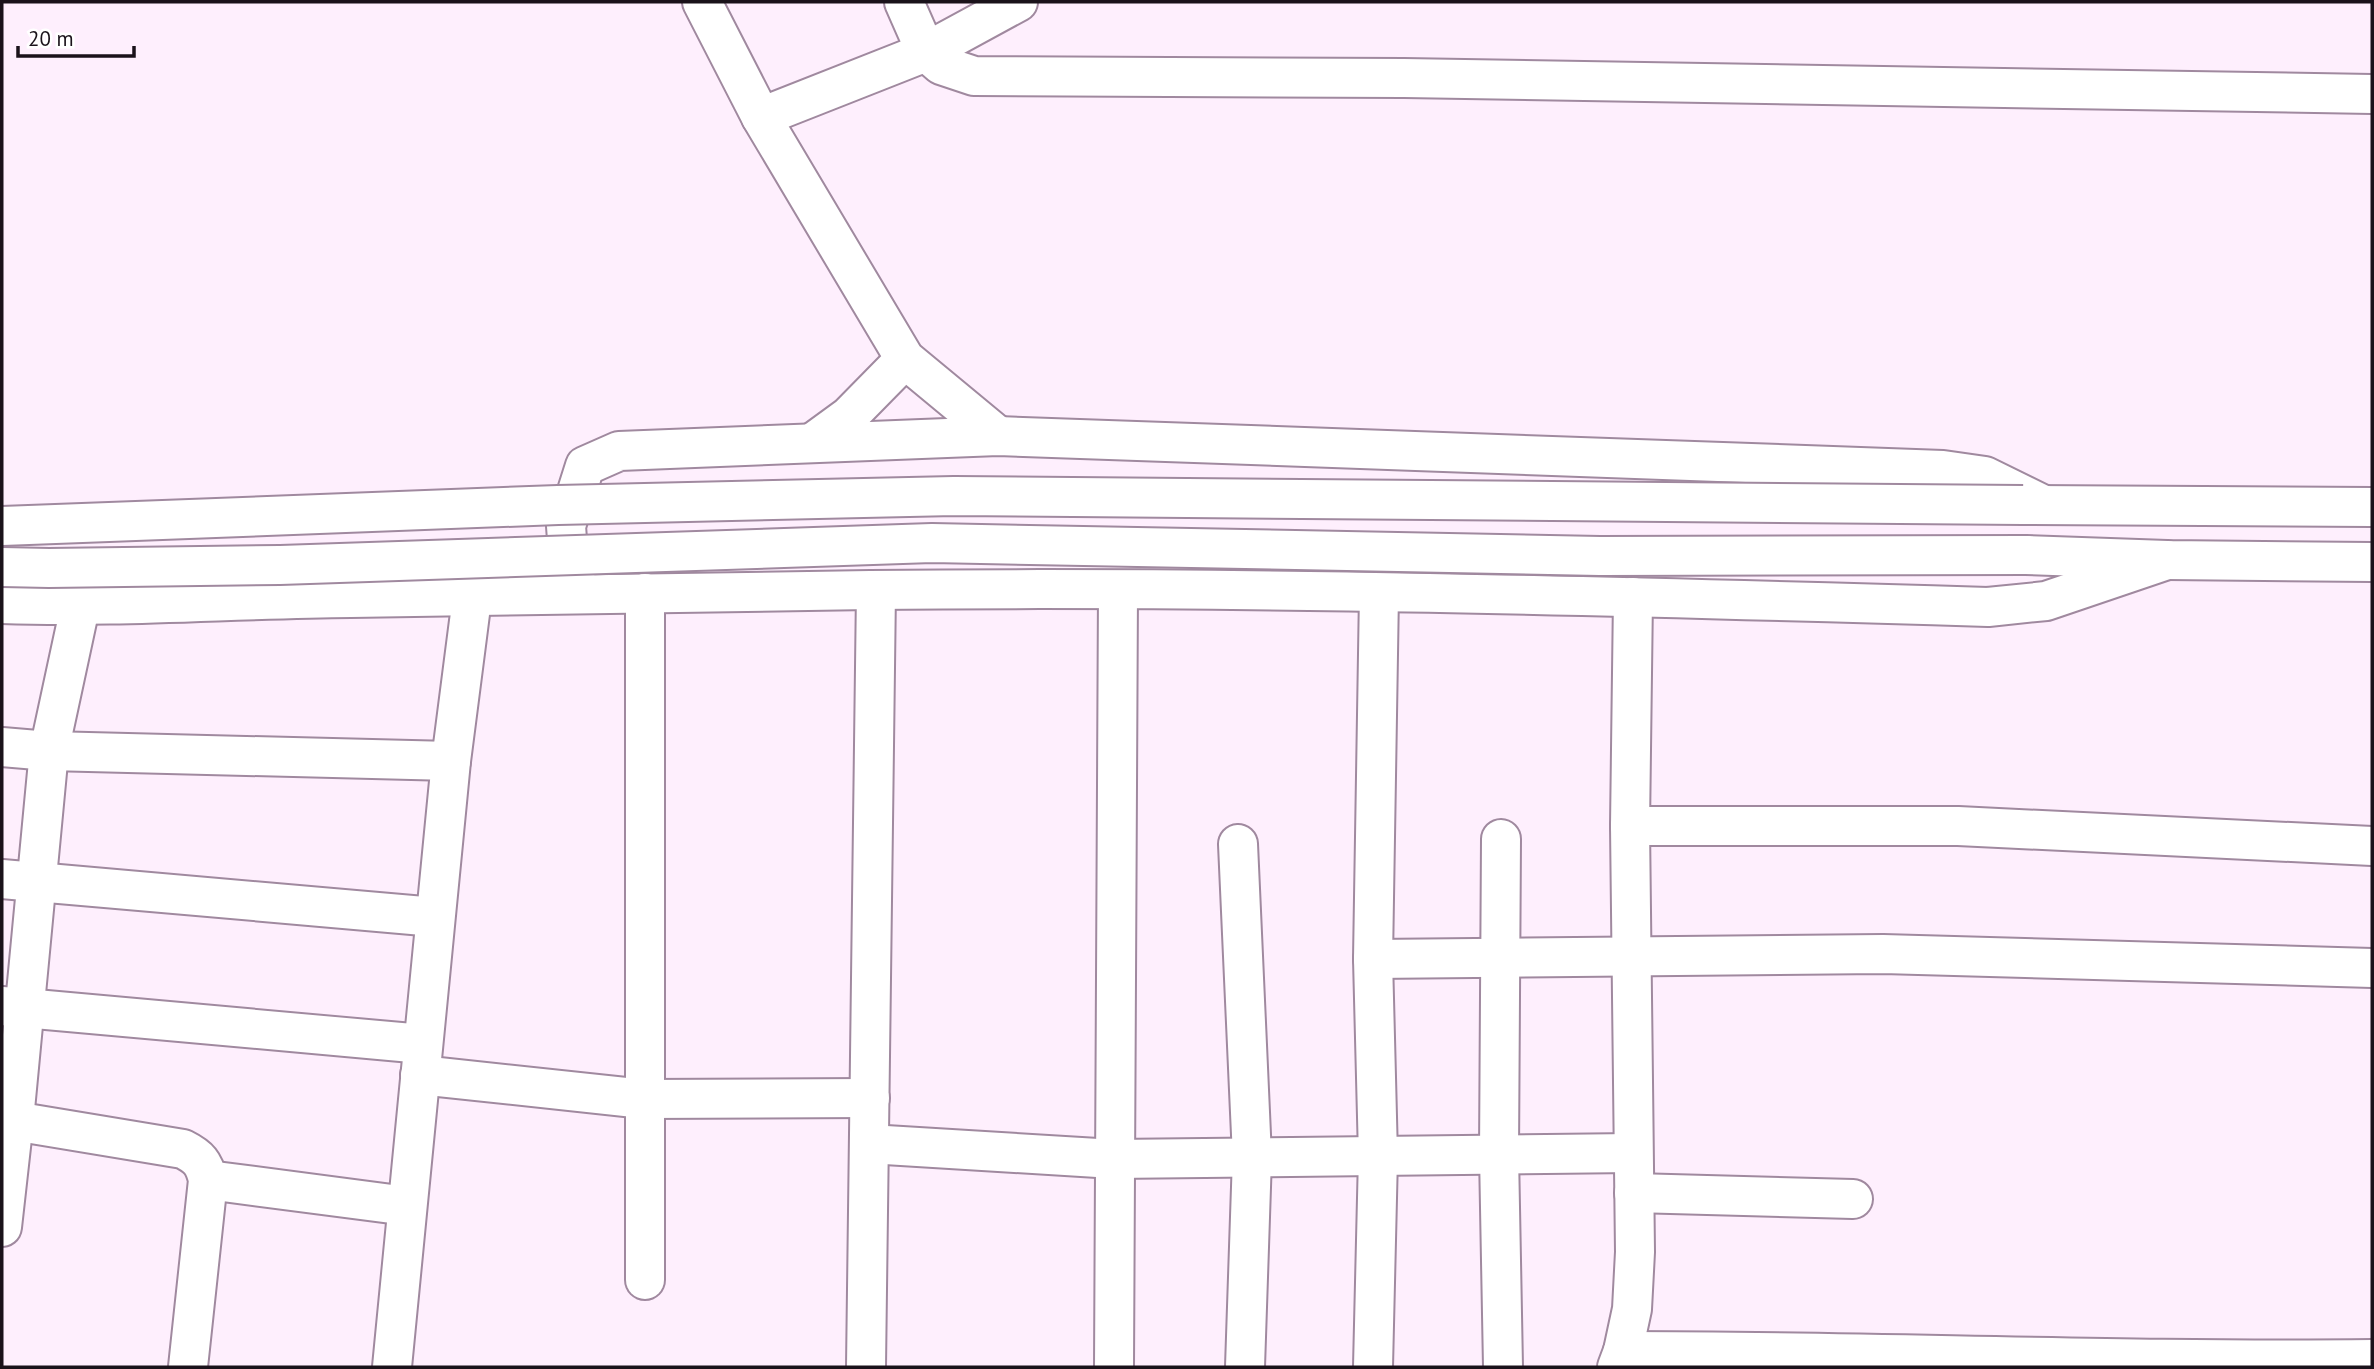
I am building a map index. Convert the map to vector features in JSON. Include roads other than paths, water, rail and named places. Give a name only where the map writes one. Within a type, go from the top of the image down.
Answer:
[{"type":"street","points":[[702,2],[761,117],[905,359],[998,436]]},
{"type":"street","points":[[904,2],[926,52],[941,65],[974,76],[1474,79],[2372,94]]},
{"type":"street","points":[[761,117],[926,52],[1018,2]]},
{"type":"street","points":[[812,443],[849,416],[905,359]]},
{"type":"street","points":[[595,595],[570,580],[566,526],[585,466],[618,451],[998,436],[1943,470],[1985,476],[2033,505]]},
{"type":"street","points":[[2,526],[558,505],[954,496],[2372,507]]},
{"type":"street","points":[[2,567],[280,565],[932,543],[1600,556],[2026,555],[2167,560],[2372,562]]},
{"type":"street","points":[[2,604],[80,607],[349,598],[876,590],[1379,593],[1987,607],[2046,601],[2167,560]]},
{"type":"street","points":[[866,1367],[876,590]]},
{"type":"street","points":[[1114,1367],[1118,591]]},
{"type":"street","points":[[645,593],[645,1280]]},
{"type":"street","points":[[1373,1367],[1378,1156],[1373,959],[1379,593]]},
{"type":"street","points":[[1633,597],[1630,826],[1635,1252],[1632,1309],[1620,1359],[2246,1364],[2372,1359]]},
{"type":"street","points":[[392,1367],[451,761],[472,598]]},
{"type":"street","points":[[2,1227],[19,881],[80,607]]},
{"type":"street","points":[[2,747],[49,751],[451,761]]},
{"type":"street","points":[[1630,826],[1958,826],[2372,846]]},
{"type":"street","points":[[1501,839],[1499,1154],[1503,1367]]},
{"type":"street","points":[[1238,844],[1252,1157],[1245,1367]]},
{"type":"street","points":[[19,881],[435,917]]},
{"type":"street","points":[[1373,959],[1883,954],[2372,968]]},
{"type":"street","points":[[13,1007],[421,1060],[644,1099],[870,1098]]},
{"type":"street","points":[[8,1120],[183,1149],[199,1156],[208,1180],[188,1367]]},
{"type":"street","points":[[869,1144],[1114,1159],[1633,1153]]},
{"type":"street","points":[[208,1180],[407,1206]]},
{"type":"street","points":[[1634,1193],[1853,1199]]}]
